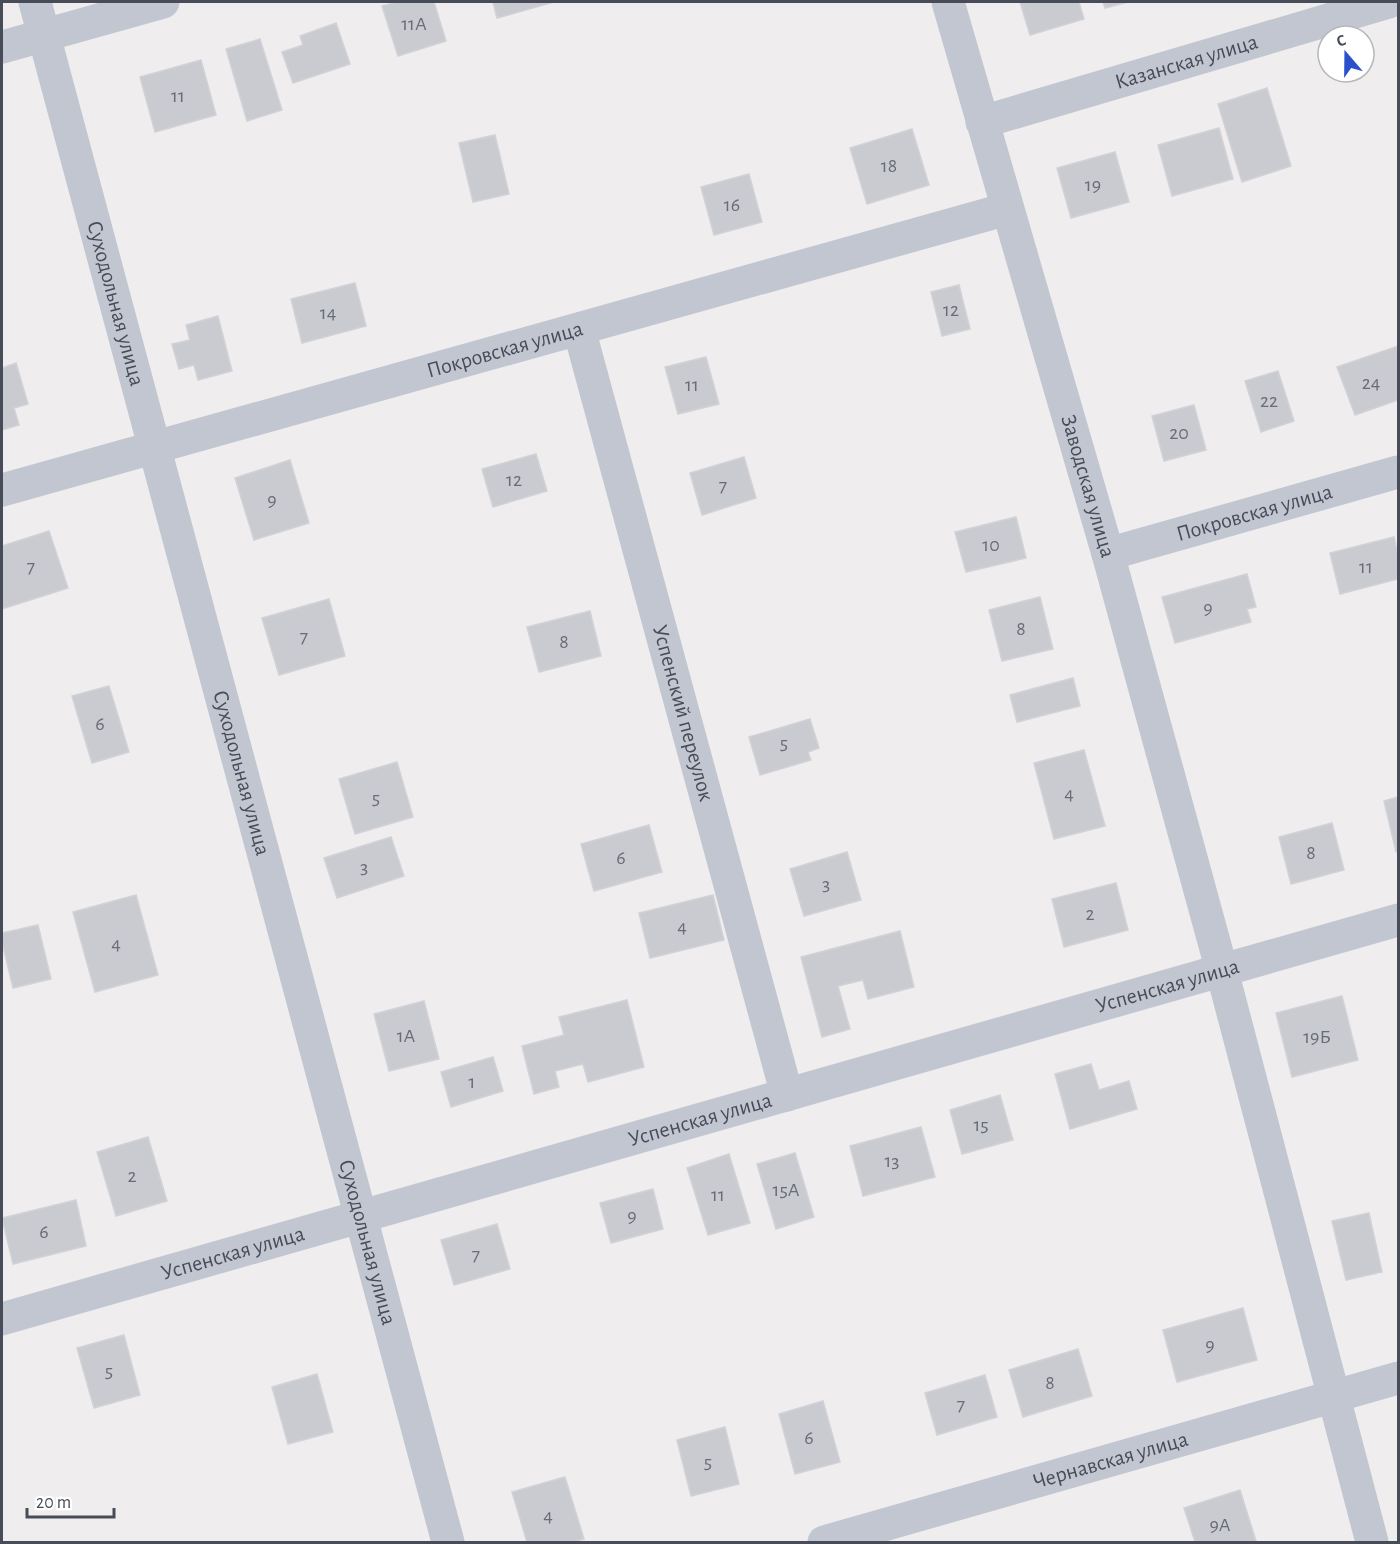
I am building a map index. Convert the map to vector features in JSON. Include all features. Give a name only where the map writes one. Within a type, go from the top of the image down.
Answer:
[{"type":"street","name":"Суходольная улица","points":[[35,2],[448,1542]]},
{"type":"street","points":[[2,47],[164,2]]},
{"type":"street","name":"Заводская улица","points":[[948,2],[1108,554],[1222,971],[1372,1542]]},
{"type":"street","name":"Казанская улица","points":[[982,122],[1389,2]]},
{"type":"street","name":"Покровская улица","points":[[2,490],[1007,209]]},
{"type":"street","name":"Успенский переулок","points":[[579,328],[787,1095]]},
{"type":"street","name":"Покровская улица","points":[[1108,554],[1398,472]]},
{"type":"street","name":"Успенская улица","points":[[2,1319],[1398,920]]},
{"type":"street","name":"Чернавская улица","points":[[824,1542],[1398,1378]]},
{"type":"building","points":[[397,2],[434,2],[446,41],[398,56],[382,6]]},
{"type":"building","points":[[493,2],[554,2],[497,18]]},
{"type":"building","points":[[1020,2],[1079,2],[1084,19],[1030,35]]},
{"type":"building","points":[[1103,2],[1128,2],[1105,8]]},
{"type":"building","points":[[336,23],[350,64],[293,83],[282,52],[303,45],[300,36]]},
{"type":"building","points":[[260,39],[282,110],[247,121],[226,49]]},
{"type":"building","points":[[201,60],[216,115],[155,132],[140,77]]},
{"type":"building","points":[[1267,88],[1291,166],[1242,182],[1218,104]]},
{"type":"building","points":[[1219,128],[1233,179],[1172,196],[1158,145]]},
{"type":"building","points":[[912,129],[929,185],[867,204],[850,148]]},
{"type":"building","points":[[495,135],[509,194],[473,202],[459,143]]},
{"type":"building","points":[[1115,152],[1129,202],[1071,218],[1057,168]]},
{"type":"building","points":[[749,174],[762,222],[714,235],[701,187]]},
{"type":"building","points":[[355,283],[366,326],[302,343],[291,299]]},
{"type":"building","points":[[959,285],[970,329],[942,336],[931,292]]},
{"type":"building","points":[[218,316],[232,371],[198,380],[194,365],[179,369],[172,344],[190,340],[186,325]]},
{"type":"building","points":[[1398,346],[1398,400],[1355,415],[1337,367]]},
{"type":"building","points":[[706,357],[719,404],[678,414],[665,367]]},
{"type":"building","points":[[16,363],[28,404],[14,408],[19,425],[2,430],[2,368]]},
{"type":"building","points":[[1278,371],[1294,421],[1261,432],[1245,381]]},
{"type":"building","points":[[1194,405],[1206,450],[1164,461],[1152,416]]},
{"type":"building","points":[[536,454],[547,491],[493,507],[482,469]]},
{"type":"building","points":[[744,457],[756,498],[702,515],[690,473]]},
{"type":"building","points":[[290,460],[309,523],[254,540],[235,478]]},
{"type":"building","points":[[1016,517],[1026,558],[966,572],[955,532]]},
{"type":"building","points":[[49,531],[68,588],[2,609],[2,546]]},
{"type":"building","points":[[1394,537],[1398,555],[1398,579],[1340,594],[1330,553]]},
{"type":"building","points":[[1247,574],[1256,607],[1247,609],[1251,622],[1175,643],[1162,597]]},
{"type":"building","points":[[1040,597],[1053,649],[1002,661],[989,610]]},
{"type":"building","points":[[329,599],[345,656],[279,675],[262,618]]},
{"type":"building","points":[[590,611],[601,656],[539,672],[527,627]]},
{"type":"building","points":[[1073,678],[1080,706],[1017,722],[1010,695]]},
{"type":"building","points":[[109,686],[129,752],[92,763],[72,696]]},
{"type":"building","points":[[810,719],[819,748],[808,752],[811,760],[760,775],[749,737]]},
{"type":"building","points":[[1084,750],[1105,826],[1054,839],[1034,763]]},
{"type":"building","points":[[397,762],[413,817],[355,834],[339,779]]},
{"type":"building","points":[[1398,797],[1398,851],[1396,852],[1384,801]]},
{"type":"building","points":[[1332,823],[1344,870],[1291,884],[1279,837]]},
{"type":"building","points":[[649,825],[662,872],[594,891],[581,844]]},
{"type":"building","points":[[391,837],[404,876],[337,898],[324,858]]},
{"type":"building","points":[[847,852],[861,900],[804,916],[790,869]]},
{"type":"building","points":[[1116,883],[1128,930],[1064,947],[1052,899]]},
{"type":"building","points":[[136,895],[158,975],[95,992],[73,912]]},
{"type":"building","points":[[713,895],[724,940],[650,958],[639,913]]},
{"type":"building","points":[[38,925],[51,979],[13,988],[2,933]]},
{"type":"building","points":[[900,931],[914,987],[868,999],[863,980],[838,986],[850,1029],[822,1037],[801,957]]},
{"type":"building","points":[[1342,996],[1358,1060],[1292,1077],[1276,1013]]},
{"type":"building","points":[[627,1000],[644,1067],[588,1082],[583,1064],[555,1071],[559,1087],[534,1094],[522,1046],[564,1035],[559,1017]]},
{"type":"building","points":[[424,1001],[439,1059],[389,1071],[374,1014]]},
{"type":"building","points":[[493,1057],[503,1091],[451,1107],[441,1072]]},
{"type":"building","points":[[1091,1064],[1099,1090],[1129,1081],[1137,1109],[1070,1129],[1055,1074]]},
{"type":"building","points":[[1000,1095],[1013,1140],[962,1154],[950,1110]]},
{"type":"building","points":[[921,1127],[935,1177],[863,1196],[850,1146]]},
{"type":"building","points":[[148,1137],[167,1201],[116,1216],[97,1152]]},
{"type":"building","points":[[795,1153],[814,1217],[776,1229],[757,1164]]},
{"type":"building","points":[[729,1154],[750,1223],[708,1235],[687,1168]]},
{"type":"building","points":[[653,1189],[663,1229],[611,1243],[600,1203]]},
{"type":"building","points":[[76,1200],[86,1246],[13,1264],[2,1218]]},
{"type":"building","points":[[1369,1213],[1382,1272],[1346,1280],[1332,1221]]},
{"type":"building","points":[[497,1224],[510,1269],[454,1285],[441,1240]]},
{"type":"building","points":[[1243,1308],[1257,1360],[1177,1382],[1163,1330]]},
{"type":"building","points":[[124,1335],[140,1395],[94,1408],[77,1348]]},
{"type":"building","points":[[1078,1349],[1092,1396],[1023,1417],[1009,1370]]},
{"type":"building","points":[[317,1374],[333,1432],[288,1444],[272,1387]]},
{"type":"building","points":[[985,1375],[997,1417],[937,1435],[925,1393]]},
{"type":"building","points":[[823,1401],[840,1462],[795,1474],[779,1414]]},
{"type":"building","points":[[725,1427],[739,1484],[691,1496],[677,1440]]},
{"type":"building","points":[[565,1477],[584,1539],[573,1542],[527,1542],[512,1492]]},
{"type":"building","points":[[1240,1490],[1256,1541],[1195,1542],[1184,1508]]}]
